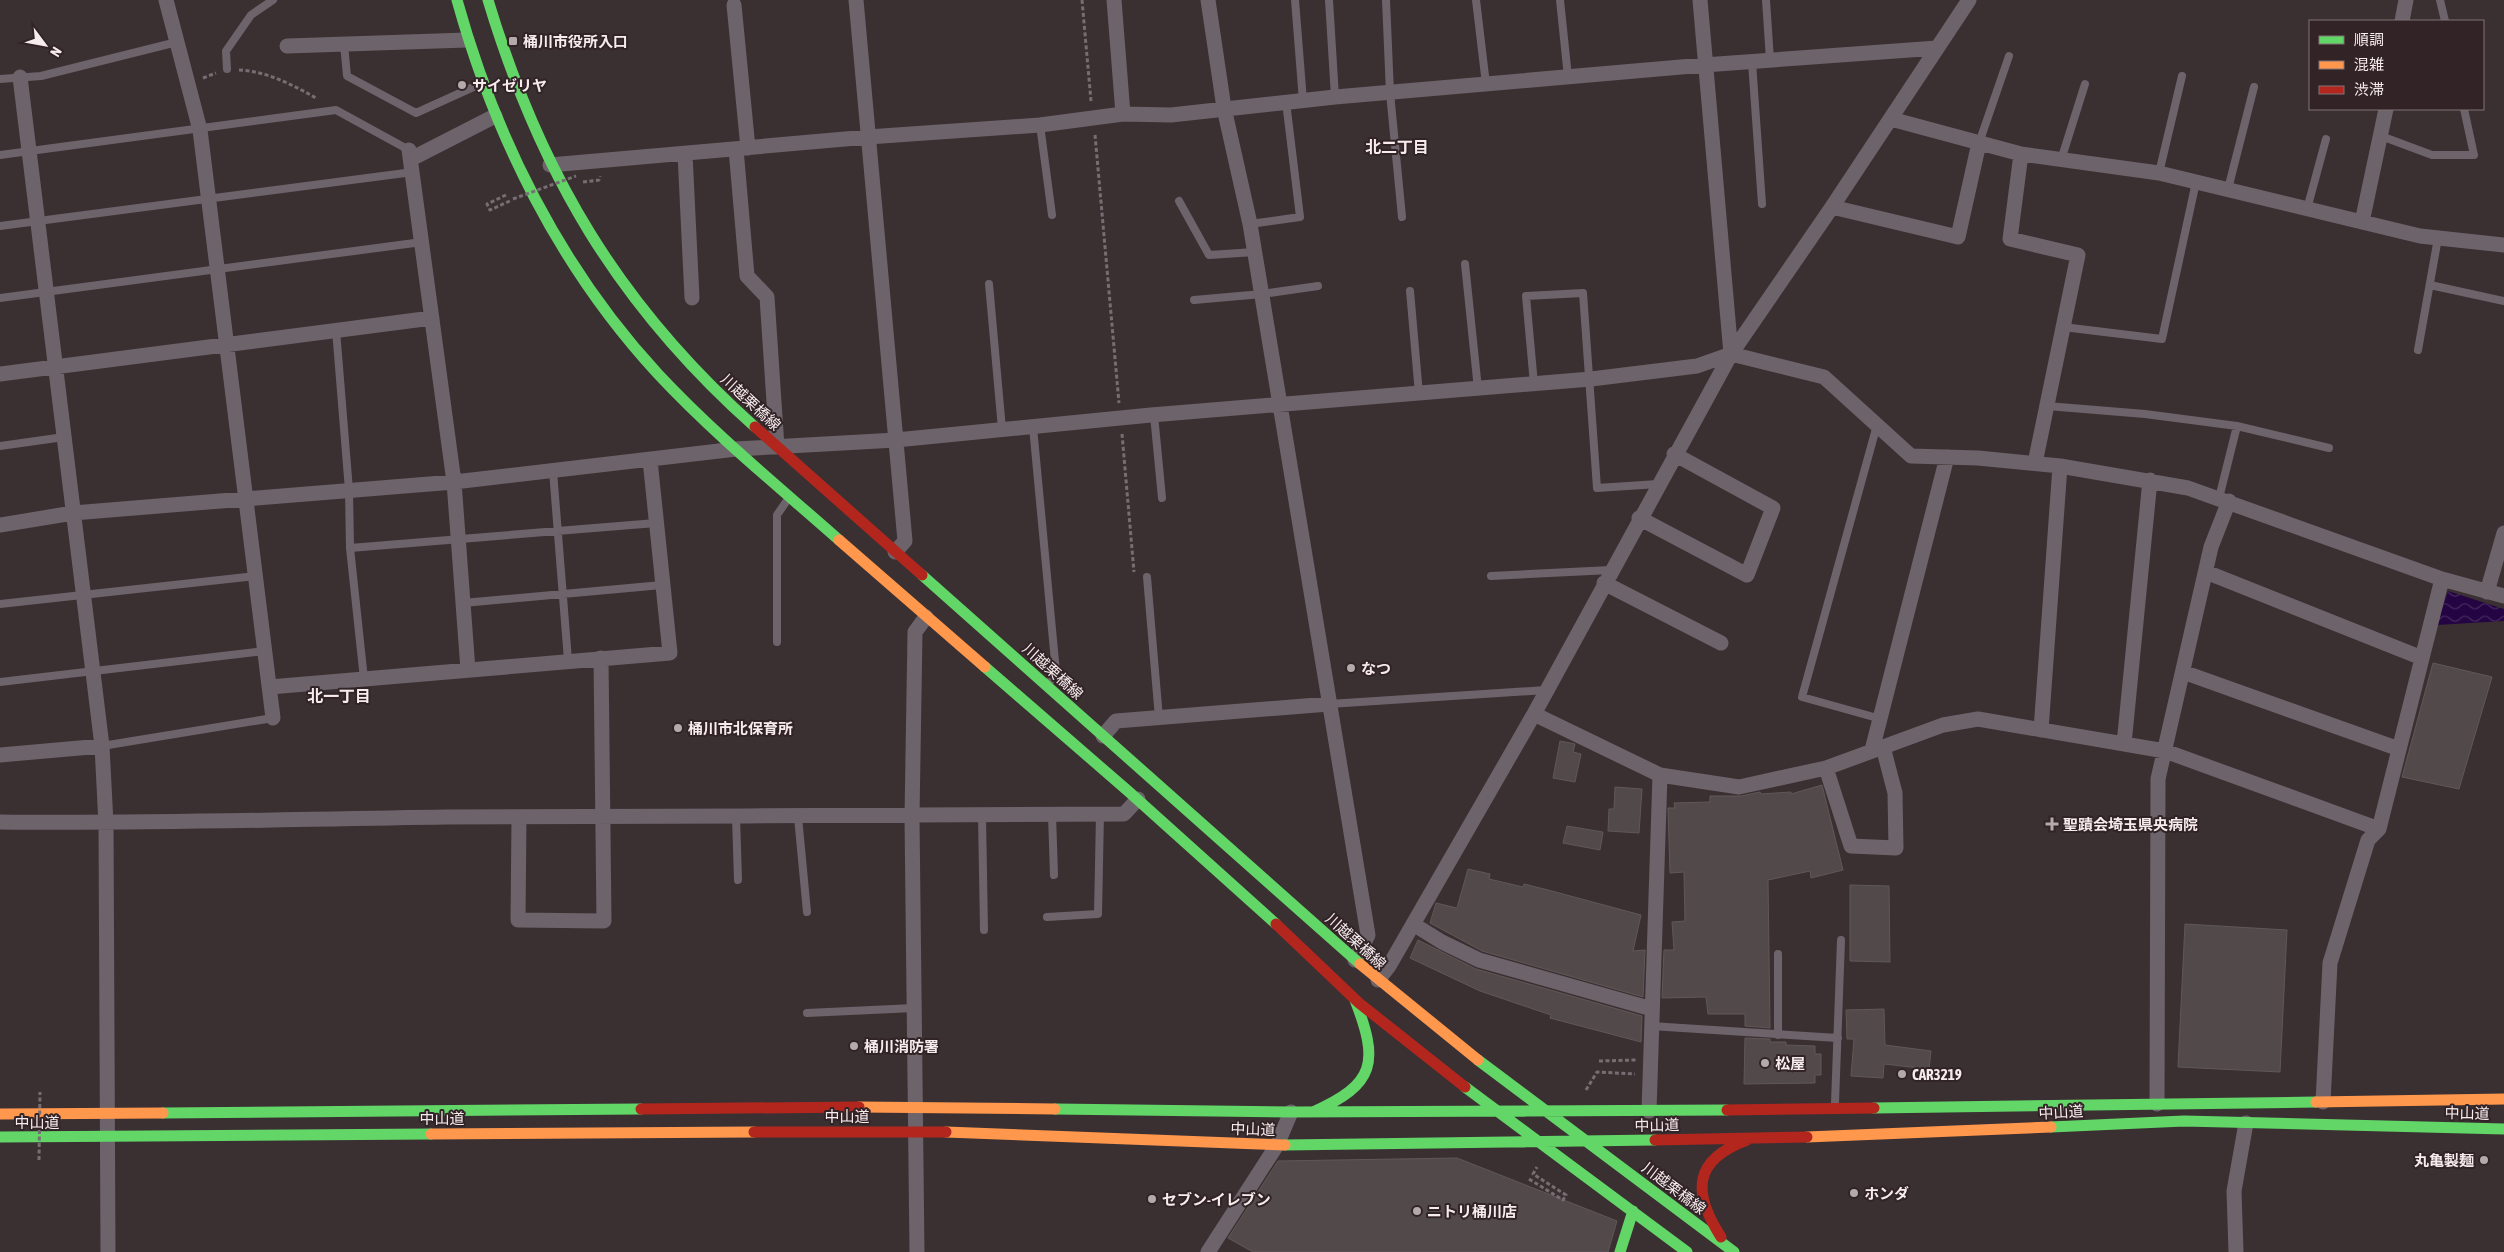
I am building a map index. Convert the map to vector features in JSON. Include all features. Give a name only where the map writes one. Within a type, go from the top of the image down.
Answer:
[{"type":"main road","points":[[457,0],[467,40],[495,116],[553,231],[591,289],[636,349],[686,402],[926,618],[1138,799],[1270,918],[1354,998],[1420,1053],[1687,1252]]},
{"type":"main road","name":"川越栗橋線","points":[[488,0],[499,40],[522,103],[550,166],[589,234],[640,308],[677,352],[720,396],[1378,980],[1467,1052],[1730,1249]]},
{"type":"main road","points":[[1312,1112],[1336,1103],[1352,1092],[1364,1078],[1370,1060],[1369,1041],[1364,1022],[1354,998]]},
{"type":"main road","name":"中山道","points":[[0,1114],[916,1107],[1291,1112],[1547,1112],[2504,1100]]},
{"type":"main road","name":"中山道","points":[[0,1137],[916,1131],[1277,1145],[1749,1139],[2184,1122],[2504,1129]]},
{"type":"main road","points":[[1730,1249],[1709,1220],[1702,1202],[1700,1185],[1704,1170],[1714,1157],[1723,1150],[1749,1139]]},
{"type":"main road","points":[[1620,1252],[1633,1211]]},
{"type":"street","points":[[166,0],[200,130],[274,718]]},
{"type":"street","points":[[856,0],[905,540],[895,552]]},
{"type":"street","points":[[1114,0],[1123,114]]},
{"type":"street","points":[[1208,0],[1224,108],[1255,252],[1328,704],[1368,935],[1355,960]]},
{"type":"street","points":[[1700,0],[1704,65],[1731,354]]},
{"type":"street","points":[[1378,980],[1389,966],[1534,714],[1674,454],[1731,354],[1832,207],[1969,0]]},
{"type":"street","points":[[2402,20],[2406,0]]},
{"type":"street","points":[[734,5],[747,276],[767,297],[776,447]]},
{"type":"street","points":[[287,46],[467,40]]},
{"type":"street","points":[[550,166],[868,137],[1040,125],[1123,114],[1171,115],[1390,92],[1704,65],[1937,48]]},
{"type":"street","points":[[20,77],[102,746],[106,824],[109,1113],[108,1252]]},
{"type":"street","points":[[2362,222],[2386,110]]},
{"type":"street","points":[[468,670],[454,482],[411,161],[495,116]]},
{"type":"street","points":[[1891,119],[2021,154],[2159,173],[2362,222],[2438,238],[2504,245]]},
{"type":"street","points":[[1832,207],[1958,237],[1979,143]]},
{"type":"street","points":[[685,154],[692,298]]},
{"type":"street","points":[[2021,154],[2010,239],[2078,255],[2035,463]]},
{"type":"street","points":[[0,374],[432,318]]},
{"type":"street","points":[[0,525],[73,513],[454,482],[650,460],[736,448],[896,440],[1154,414],[1591,379],[1697,366],[1731,354],[1824,377],[1912,456],[2035,463],[2150,480],[2224,500],[2442,579],[2504,596]]},
{"type":"street","points":[[1640,518],[1747,575],[1774,508],[1674,454]]},
{"type":"street","points":[[1826,768],[1851,846],[1896,848],[1895,793],[1878,749],[1881,719],[1947,457]]},
{"type":"street","points":[[270,687],[670,652],[650,460]]},
{"type":"street","points":[[2041,730],[2060,466]]},
{"type":"street","points":[[2124,744],[2150,480]]},
{"type":"street","points":[[2156,1104],[2158,779],[2211,547],[2224,500]]},
{"type":"street","points":[[2487,592],[2504,533]]},
{"type":"street","points":[[2206,572],[2422,658]]},
{"type":"street","points":[[1608,576],[1721,643]]},
{"type":"street","points":[[2323,1102],[2330,963],[2368,840],[2379,829],[2442,579]]},
{"type":"street","points":[[917,1252],[912,817],[915,632],[926,618]]},
{"type":"street","points":[[519,817],[518,920],[604,921],[601,658]]},
{"type":"street","points":[[2182,672],[2399,749]]},
{"type":"street","points":[[1103,736],[1116,721],[1328,704]]},
{"type":"street","points":[[1534,714],[1660,775],[1739,786],[1826,768],[1943,725],[1978,719],[2165,750],[2379,829]]},
{"type":"street","points":[[0,755],[102,746]]},
{"type":"street","points":[[1649,1111],[1660,775]]},
{"type":"street","points":[[0,822],[106,824],[519,817],[912,817],[1124,814],[1138,799]]},
{"type":"street","points":[[1413,924],[1442,942],[1479,960],[1652,1009]]},
{"type":"street","points":[[1208,1252],[1277,1145],[1291,1112]]},
{"type":"street","points":[[2236,1252],[2234,1191],[2246,1123]]},
{"type":"lane","points":[[227,69],[226,51],[251,15],[273,0]]},
{"type":"lane","points":[[1295,0],[1303,101]]},
{"type":"lane","points":[[1329,0],[1335,97]]},
{"type":"lane","points":[[1386,0],[1390,92],[1402,217]]},
{"type":"lane","points":[[1476,0],[1486,84]]},
{"type":"lane","points":[[1560,0],[1568,77]]},
{"type":"lane","points":[[1766,0],[1770,60]]},
{"type":"lane","points":[[2440,0],[2445,20]]},
{"type":"lane","points":[[0,79],[41,76],[177,42]]},
{"type":"lane","points":[[344,44],[347,76],[416,113],[482,83]]},
{"type":"lane","points":[[1979,143],[2009,56]]},
{"type":"lane","points":[[1752,62],[1762,204]]},
{"type":"lane","points":[[2159,173],[2182,76]]},
{"type":"lane","points":[[2061,160],[2085,84]]},
{"type":"lane","points":[[2228,189],[2254,87]]},
{"type":"lane","points":[[1250,224],[1300,216],[1286,102]]},
{"type":"lane","points":[[0,155],[200,130],[336,110],[411,161]]},
{"type":"lane","points":[[2381,136],[2432,155],[2474,155],[2464,110]]},
{"type":"lane","points":[[1040,125],[1052,215]]},
{"type":"lane","points":[[2308,209],[2326,139]]},
{"type":"lane","points":[[0,226],[208,197],[411,161]]},
{"type":"lane","points":[[2063,327],[2162,339],[2196,182]]},
{"type":"lane","points":[[1179,201],[1209,255],[1255,252]]},
{"type":"lane","points":[[2418,350],[2438,238]]},
{"type":"lane","points":[[0,298],[422,242]]},
{"type":"lane","points":[[1465,264],[1478,389]]},
{"type":"lane","points":[[989,284],[1002,429]]},
{"type":"lane","points":[[2430,285],[2504,302]]},
{"type":"lane","points":[[1194,300],[1262,294],[1318,286]]},
{"type":"lane","points":[[1410,291],[1419,394]]},
{"type":"lane","points":[[1534,384],[1526,296],[1584,293],[1598,488],[1658,484]]},
{"type":"lane","points":[[336,330],[349,490],[350,548],[364,679]]},
{"type":"lane","points":[[2047,406],[2145,414],[2237,426],[2329,448]]},
{"type":"lane","points":[[1154,414],[1162,498]]},
{"type":"lane","points":[[1877,425],[1802,697],[1881,719]]},
{"type":"lane","points":[[2224,500],[2237,426]]},
{"type":"lane","points":[[1033,427],[1056,672],[1047,686]]},
{"type":"lane","points":[[0,446],[64,437]]},
{"type":"lane","points":[[554,471],[568,660]]},
{"type":"lane","points":[[777,642],[777,515],[790,496]]},
{"type":"lane","points":[[350,548],[656,523]]},
{"type":"lane","points":[[0,604],[256,576]]},
{"type":"lane","points":[[1491,576],[1608,576]]},
{"type":"lane","points":[[1148,577],[1159,718]]},
{"type":"lane","points":[[463,603],[662,585]]},
{"type":"lane","points":[[0,682],[265,651]]},
{"type":"lane","points":[[1328,704],[1546,690]]},
{"type":"lane","points":[[102,746],[274,718]]},
{"type":"lane","points":[[1047,917],[1098,914],[1100,814]]},
{"type":"lane","points":[[1052,815],[1054,875]]},
{"type":"lane","points":[[982,816],[984,930]]},
{"type":"lane","points":[[736,817],[738,880]]},
{"type":"lane","points":[[798,817],[807,912]]},
{"type":"lane","points":[[1835,1108],[1841,940]]},
{"type":"lane","points":[[1778,954],[1778,1034]]},
{"type":"lane","points":[[807,1013],[914,1008]]},
{"type":"lane","points":[[1652,1026],[1838,1038]]},
{"type":"path","points":[[1082,0],[1092,118]]},
{"type":"path","points":[[188,84],[227,69],[252,70],[285,82],[336,110]]},
{"type":"path","points":[[506,195],[487,204],[490,210],[513,199],[576,176]]},
{"type":"path","points":[[39,1160],[40,1092]]},
{"type":"water","points":[[2448,591],[2504,609],[2504,621],[2437,625]]},
{"type":"building","points":[[2433,663],[2492,677],[2459,789],[2402,777]]},
{"type":"building","points":[[1560,741],[1575,744],[1573,752],[1581,754],[1575,782],[1553,778]]},
{"type":"building","points":[[1822,785],[1843,870],[1811,878],[1810,871],[1768,880],[1770,1028],[1745,1026],[1745,1014],[1708,1014],[1706,997],[1662,998],[1664,950],[1674,950],[1672,922],[1685,921],[1684,872],[1670,873],[1668,808],[1675,808],[1674,803],[1710,802],[1710,796],[1741,796],[1760,792],[1761,794],[1791,792],[1791,794]]},
{"type":"building","points":[[1615,787],[1642,789],[1639,833],[1608,831],[1609,809],[1614,809]]},
{"type":"building","points":[[1567,826],[1603,832],[1600,850],[1563,843]]},
{"type":"building","points":[[1468,869],[1490,874],[1489,879],[1523,887],[1524,884],[1641,915],[1633,951],[1645,950],[1643,997],[1482,951],[1430,923],[1436,903],[1457,908]]},
{"type":"building","points":[[1850,885],[1889,886],[1890,962],[1850,961]]},
{"type":"building","points":[[2185,924],[2287,930],[2280,1072],[2178,1067]]},
{"type":"building","points":[[1418,940],[1476,969],[1642,1016],[1641,1042],[1550,1018],[1551,1015],[1480,991],[1410,958]]},
{"type":"building","points":[[1884,1009],[1885,1045],[1931,1051],[1929,1069],[1884,1064],[1883,1078],[1851,1076],[1854,1039],[1847,1039],[1846,1010]]},
{"type":"building","points":[[1745,1038],[1770,1039],[1770,1042],[1786,1042],[1786,1045],[1815,1046],[1815,1054],[1821,1054],[1821,1075],[1815,1075],[1815,1083],[1744,1084]]},
{"type":"building","name":"ニトリ桶川店","points":[[1457,1158],[1617,1221],[1608,1252],[1253,1252],[1228,1238],[1278,1161]]},
{"type":"traffic: fast","points":[[457,0],[473,51],[511,151],[561,245],[591,290],[623,333],[679,396],[701,418],[839,540]]},
{"type":"traffic: fast","points":[[488,0],[509,63],[533,123],[559,179],[590,233],[624,284],[663,334],[707,381],[755,427]]},
{"type":"traffic: fast","points":[[922,575],[1360,964]]},
{"type":"traffic: fast","points":[[985,667],[1128,791],[1276,924]]},
{"type":"traffic: fast","points":[[1313,1112],[1334,1102],[1350,1091],[1360,1081],[1367,1069],[1369,1055],[1367,1040],[1363,1021],[1355,1000]]},
{"type":"traffic: fast","points":[[1478,1060],[1734,1252]]},
{"type":"traffic: fast","points":[[1465,1087],[1687,1252]]},
{"type":"traffic: fast","points":[[1874,1108],[2316,1102]]},
{"type":"traffic: fast","points":[[163,1113],[641,1109]]},
{"type":"traffic: fast","points":[[1055,1109],[1291,1112],[1727,1110]]},
{"type":"traffic: fast","points":[[2051,1127],[2184,1121],[2504,1129]]},
{"type":"traffic: fast","points":[[0,1137],[431,1134]]},
{"type":"traffic: fast","points":[[1285,1145],[1655,1140]]},
{"type":"traffic: fast","points":[[1620,1252],[1633,1211]]},
{"type":"traffic: slow","points":[[839,540],[985,667]]},
{"type":"traffic: slow","points":[[1360,964],[1478,1060]]},
{"type":"traffic: slow","points":[[2316,1102],[2504,1099]]},
{"type":"traffic: slow","points":[[859,1107],[1055,1109]]},
{"type":"traffic: slow","points":[[0,1114],[163,1113]]},
{"type":"traffic: slow","points":[[1807,1137],[2051,1127]]},
{"type":"traffic: slow","points":[[431,1134],[754,1132]]},
{"type":"traffic: slow","points":[[946,1132],[1285,1145]]},
{"type":"traffic: jam","points":[[755,427],[922,575]]},
{"type":"traffic: jam","points":[[1276,924],[1359,1003],[1465,1087]]},
{"type":"traffic: jam","points":[[641,1109],[859,1107]]},
{"type":"traffic: jam","points":[[1727,1110],[1874,1108]]},
{"type":"traffic: jam","points":[[754,1132],[946,1132]]},
{"type":"traffic: jam","points":[[1655,1140],[1807,1137]]},
{"type":"traffic: jam","points":[[1721,1237],[1705,1206],[1702,1192],[1703,1179],[1707,1168],[1716,1157],[1729,1148],[1747,1140]]},
{"type":"place","name":"桶川市役所入口","points":[[513,41]]},
{"type":"place","name":"サイゼリヤ","points":[[462,85]]},
{"type":"place","name":"なつ","points":[[1351,668]]},
{"type":"place","name":"桶川市北保育所","points":[[678,728]]},
{"type":"place","name":"聖蹟会埼玉県央病院","points":[[2052,824]]},
{"type":"place","name":"桶川消防署","points":[[854,1046]]},
{"type":"place","name":"松屋","points":[[1765,1063]]},
{"type":"place","name":"CAR3219","points":[[1902,1074]]},
{"type":"place","name":"丸亀製麺","points":[[2484,1160]]},
{"type":"place","name":"ホンダ","points":[[1854,1193]]},
{"type":"place","name":"セブン-イレブン","points":[[1152,1199]]},
{"type":"place","name":"ニトリ桶川店","points":[[1417,1211]]},
{"type":"district","name":"北二丁目","points":[[1397,147]]},
{"type":"district","name":"北一丁目","points":[[339,696]]}]
